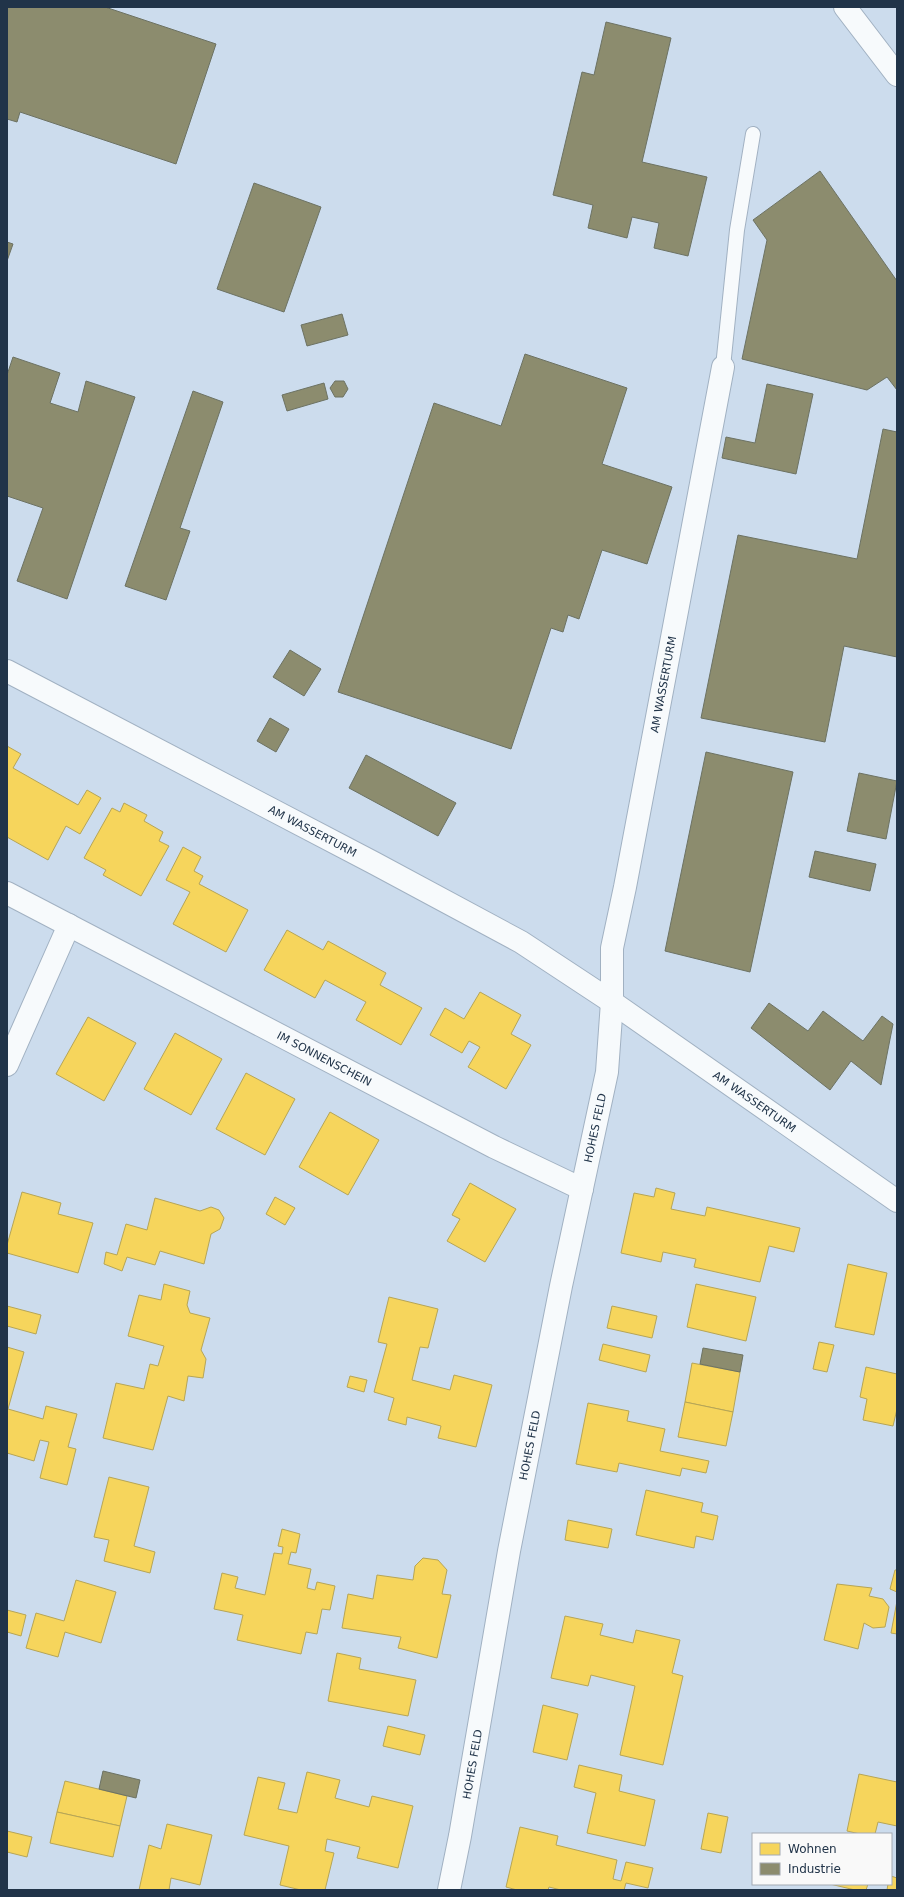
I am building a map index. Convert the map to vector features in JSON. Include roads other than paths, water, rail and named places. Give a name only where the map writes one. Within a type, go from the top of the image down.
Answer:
[{"type":"street","points":[[845,7],[897,75]]},
{"type":"street","name":"AM WASSERTURM","points":[[612,1002],[612,948],[723,367]]},
{"type":"street","name":"AM WASSERTURM","points":[[7,671],[374,863],[521,942],[612,1002],[897,1201]]},
{"type":"street","name":"IM SONNENSCHEIN","points":[[7,893],[494,1147],[582,1189]]},
{"type":"street","points":[[7,1065],[69,925]]},
{"type":"street","name":"HOHES FELD","points":[[449,1890],[460,1836],[509,1551],[560,1293],[607,1072],[612,1002]]},
{"type":"lane","points":[[723,367],[737,230],[753,134]]}]
